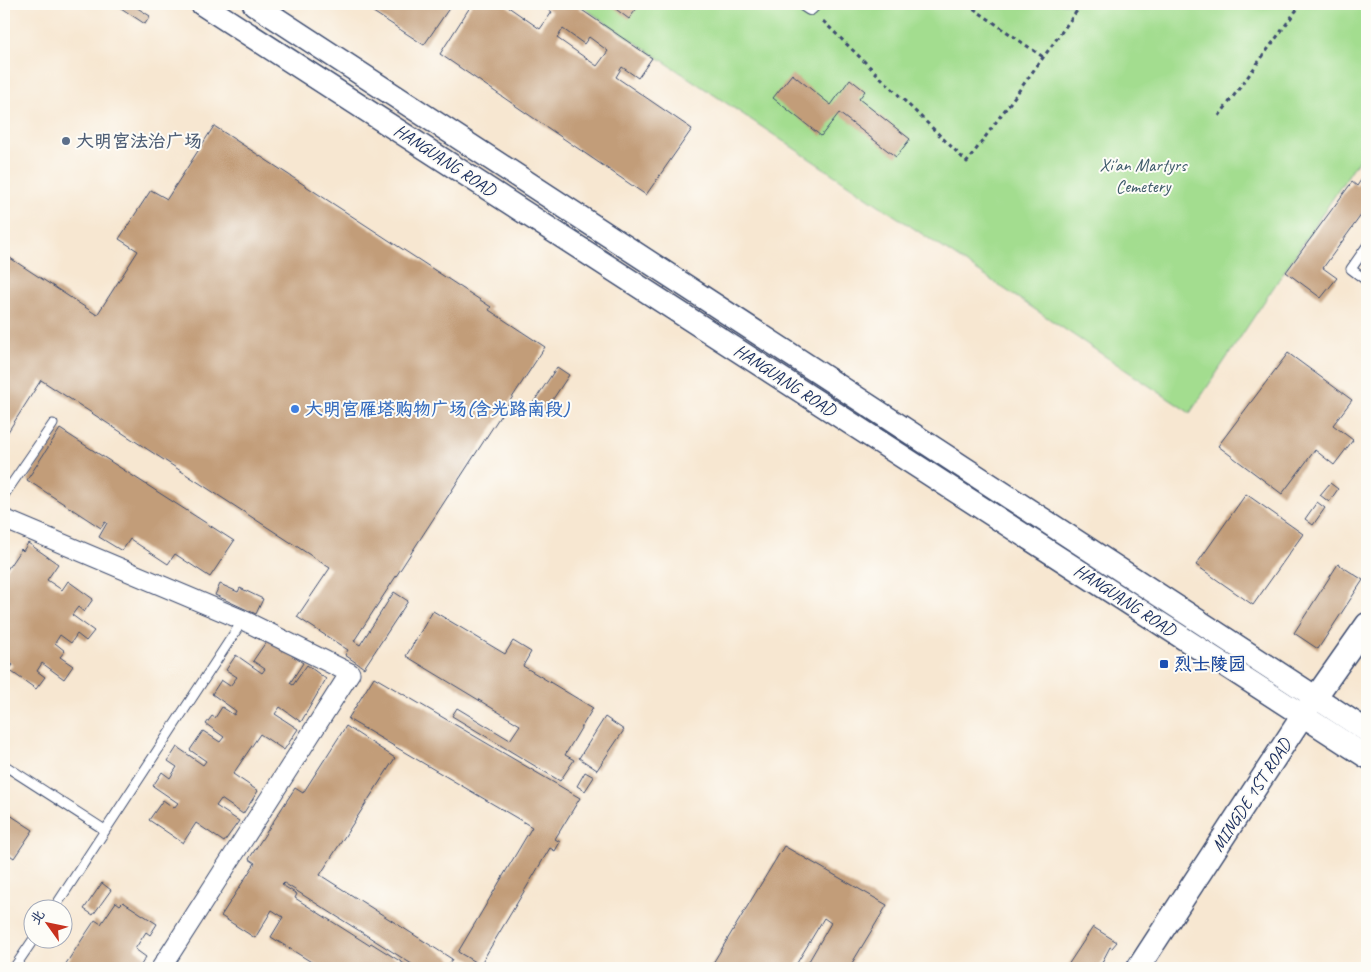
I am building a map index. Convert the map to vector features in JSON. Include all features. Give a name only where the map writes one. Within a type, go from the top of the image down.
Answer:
[{"type":"street","name":"HANGUANG ROAD","points":[[202,4],[1310,706],[1367,732]]},
{"type":"street","name":"HANGUANG ROAD","points":[[254,4],[1310,706],[1367,757]]},
{"type":"street","points":[[5,523],[243,620],[350,673],[160,968]]},
{"type":"street","name":"MINGDE 1ST ROAD","points":[[1138,968],[1310,706],[1367,624]]},
{"type":"lane","points":[[1367,246],[1351,269],[1367,280]]},
{"type":"lane","points":[[4,495],[53,424]]},
{"type":"lane","points":[[60,900],[243,620]]},
{"type":"lane","points":[[4,765],[105,830]]},
{"type":"lane","points":[[14,968],[26,950]]},
{"type":"path","points":[[967,4],[1044,57]]},
{"type":"path","points":[[809,5],[968,162],[1082,4]]},
{"type":"path","points":[[1219,116],[1301,4]]},
{"type":"green space","name":"Xi'an Martyrs Cemetery","points":[[578,4],[1367,4],[1367,147],[1190,413]]},
{"type":"building","points":[[115,4],[131,4],[150,16],[145,24]]},
{"type":"building","points":[[361,4],[452,4],[424,45]]},
{"type":"building","points":[[472,4],[504,4],[540,29],[552,12],[541,4],[573,4],[652,58],[638,78],[622,67],[616,77],[692,129],[646,195],[440,54]],"holes":[[[563,29],[584,44],[589,37],[608,51],[597,66],[557,38]]]},
{"type":"building","points":[[609,4],[640,4],[629,19]]},
{"type":"building","points":[[792,74],[831,105],[850,79],[865,91],[859,99],[910,139],[896,157],[839,113],[821,136],[773,98]]},
{"type":"building","name":"大明宫雁塔购物广场(含光路南段)","points":[[214,126],[491,307],[489,310],[545,347],[354,641],[360,645],[394,592],[408,601],[364,668],[345,655],[348,650],[297,617],[330,568],[41,380],[4,438],[4,254],[97,315],[138,251],[119,239],[151,190],[167,199]]},
{"type":"building","points":[[1367,171],[1367,207],[1323,268],[1337,278],[1321,298],[1286,272],[1352,182],[1357,186]]},
{"type":"building","points":[[1288,353],[1352,400],[1333,425],[1353,440],[1334,465],[1315,450],[1282,494],[1218,446]]},
{"type":"building","points":[[557,367],[569,375],[545,411],[533,403]]},
{"type":"building","points":[[60,429],[234,541],[210,577],[175,554],[168,564],[130,539],[122,551],[99,537],[107,523],[105,522],[101,528],[27,480]]},
{"type":"building","points":[[1330,483],[1338,489],[1329,502],[1320,495]]},
{"type":"building","points":[[1246,494],[1303,534],[1253,605],[1196,565]]},
{"type":"building","points":[[1317,502],[1325,508],[1313,525],[1305,519]]},
{"type":"building","points":[[28,543],[58,564],[47,580],[62,590],[68,581],[93,599],[84,612],[78,607],[72,615],[94,631],[86,641],[77,634],[71,643],[60,635],[55,643],[65,651],[60,657],[73,666],[64,679],[42,663],[37,671],[45,677],[36,689],[9,670],[13,665],[4,658],[4,574],[21,549],[23,551]]},
{"type":"building","points":[[1338,564],[1363,580],[1318,649],[1294,633]]},
{"type":"building","points":[[220,584],[238,592],[240,588],[263,599],[256,614],[215,595]]},
{"type":"building","points":[[433,611],[505,654],[513,641],[531,652],[523,666],[593,708],[565,755],[574,760],[560,781],[452,716],[457,708],[510,740],[520,725],[406,656]]},
{"type":"building","points":[[268,639],[303,663],[290,683],[293,685],[307,665],[326,679],[301,722],[280,707],[275,714],[298,729],[284,750],[260,734],[233,774],[258,791],[243,814],[221,799],[216,806],[239,821],[224,842],[196,823],[183,843],[149,820],[163,800],[174,808],[178,803],[153,786],[162,772],[170,778],[177,767],[168,761],[177,747],[203,765],[206,761],[190,750],[203,731],[220,742],[224,737],[206,724],[212,716],[215,718],[222,707],[234,715],[236,711],[212,694],[221,680],[230,686],[237,677],[226,670],[236,655],[262,673],[265,669],[253,661]]},
{"type":"building","points":[[374,677],[580,798],[555,839],[560,842],[555,851],[550,848],[480,965],[458,952],[532,827],[348,719]]},
{"type":"building","points":[[605,717],[624,730],[597,770],[579,758]]},
{"type":"building","points":[[346,726],[395,758],[320,875],[452,959],[447,968],[418,968],[284,883],[282,885],[297,894],[295,898],[369,945],[371,943],[411,968],[321,968],[271,937],[283,917],[272,910],[255,938],[221,916],[255,863],[249,859],[295,788],[303,793]]},
{"type":"building","points":[[585,772],[594,777],[585,791],[577,786]]},
{"type":"building","points":[[4,811],[33,830],[14,858],[4,851]]},
{"type":"building","points":[[784,846],[887,905],[849,968],[805,968],[831,923],[824,918],[794,968],[710,968]]},
{"type":"building","points":[[102,883],[111,890],[93,915],[84,909]]},
{"type":"building","points":[[116,902],[120,905],[123,902],[157,924],[150,935],[146,932],[135,949],[146,957],[139,968],[63,968],[95,920],[101,924]]},
{"type":"building","points":[[1093,927],[1117,942],[1112,948],[1110,947],[1099,968],[1066,968]]},
{"type":"place","name":"大明宫法治广场","points":[[66,141]]},
{"type":"place","name":"大明宫雁塔购物广场(含光路南段)","points":[[295,409]]},
{"type":"place","name":"烈士陵园","points":[[1164,664]]}]
